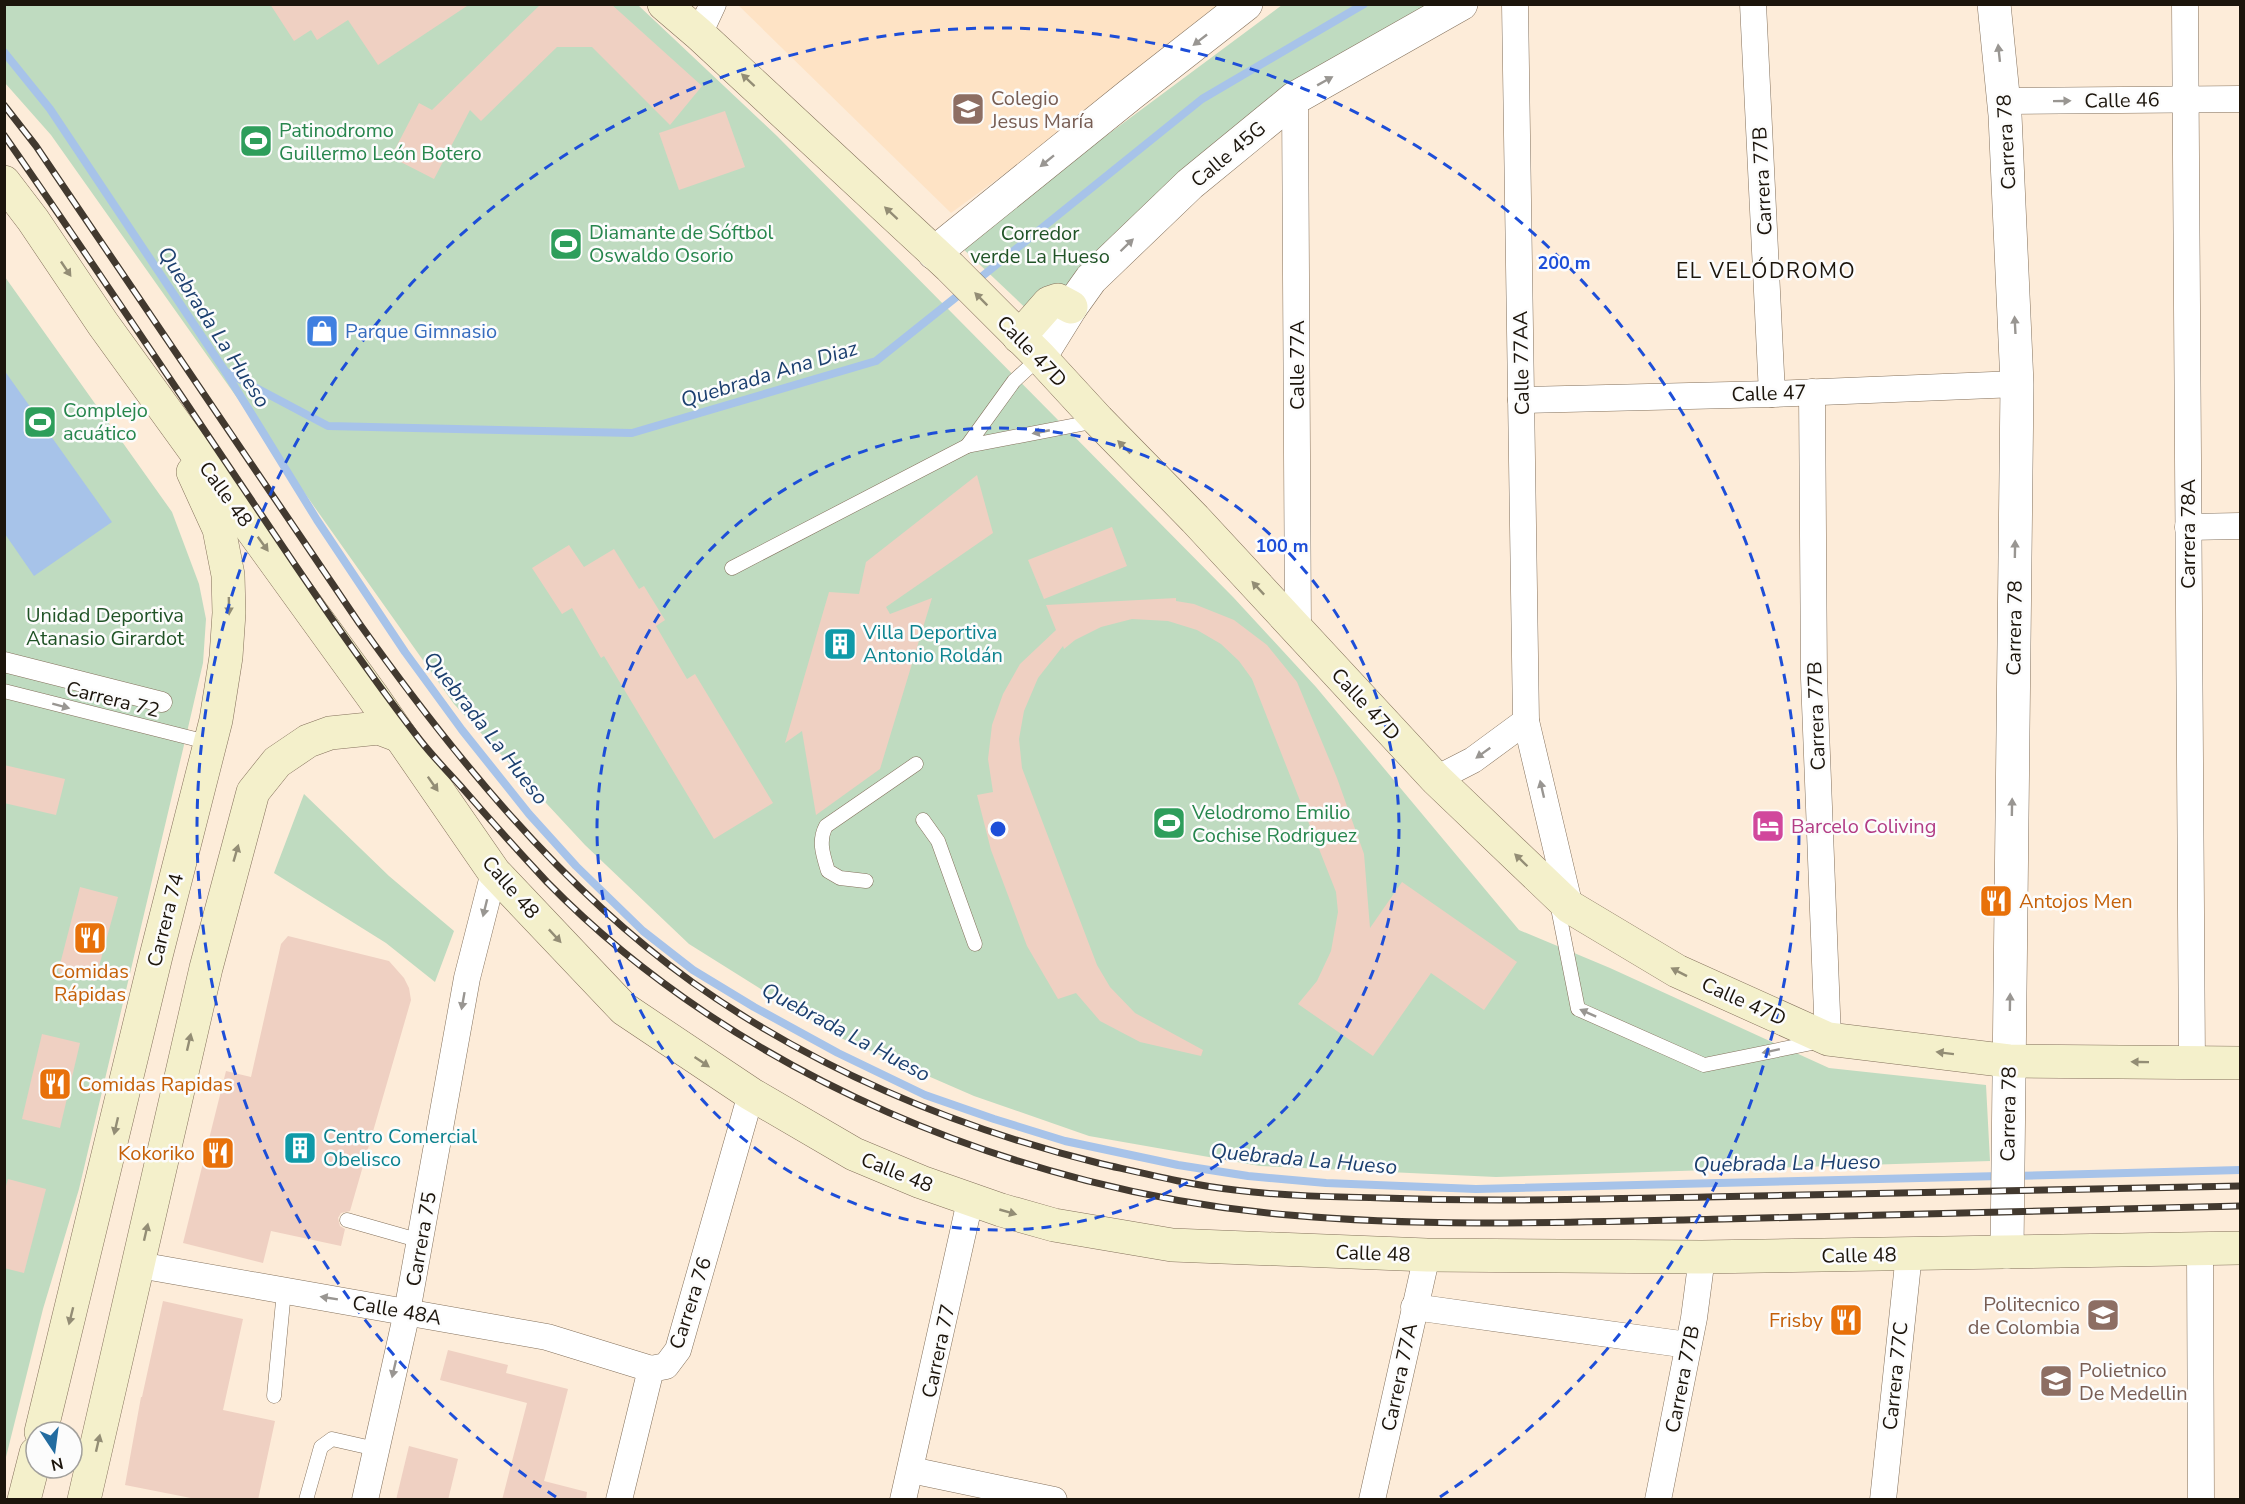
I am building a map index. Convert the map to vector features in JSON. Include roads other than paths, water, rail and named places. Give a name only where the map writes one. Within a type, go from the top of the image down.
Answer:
[{"type":"main road","name":"Calle 47D","points":[[664,4],[942,260],[1024,341],[1195,519],[1436,779],[1563,900],[1677,971],[1828,1040],[2009,1060],[2241,1063]]},
{"type":"main road","name":"Calle 48","points":[[4,182],[400,736],[494,872],[624,1009],[751,1094],[854,1154],[970,1201],[1054,1225],[1172,1245],[1427,1255],[1702,1257],[2241,1248]]},
{"type":"main road","name":"Carrera 74","points":[[44,1420],[184,843],[211,743],[226,657],[229,613],[228,575],[219,529],[167,412]]},
{"type":"main road","points":[[84,1500],[206,968],[254,792],[277,762],[308,741],[330,733],[379,728],[400,736]]},
{"type":"main road","points":[[24,1500],[29,1480]]},
{"type":"street","points":[[699,34],[712,4]]},
{"type":"street","points":[[942,260],[1121,101],[1246,4]]},
{"type":"street","name":"Calle 45G","points":[[1024,341],[1071,307],[1091,279],[1190,184],[1295,98],[1461,4]]},
{"type":"street","name":"Calle 77AA","points":[[1515,4],[1526,721],[1563,900]]},
{"type":"street","name":"Carrera 77B","points":[[1753,4],[1772,394]]},
{"type":"street","name":"Carrera 78","points":[[1994,4],[2004,101],[2017,384],[2007,1252]]},
{"type":"street","name":"Carrera 78A","points":[[2186,4],[2192,1063]]},
{"type":"street","name":"Calle 77A","points":[[1295,98],[1298,631]]},
{"type":"street","name":"Calle 46","points":[[2004,101],[2241,99]]},
{"type":"street","name":"Calle 47","points":[[1521,399],[1772,394],[2017,384]]},
{"type":"street","name":"Carrera 77B","points":[[1812,392],[1814,678],[1828,1040]]},
{"type":"street","points":[[2188,527],[2241,526]]},
{"type":"street","points":[[4,662],[162,702]]},
{"type":"street","points":[[1436,779],[1473,760],[1526,721]]},
{"type":"street","name":"Carrera 75","points":[[365,1500],[421,1241],[467,978],[494,872]]},
{"type":"street","name":"Carrera 76","points":[[619,1500],[651,1369],[666,1366],[678,1350],[751,1094]]},
{"type":"street","name":"Carrera 77","points":[[903,1500],[970,1201]]},
{"type":"street","points":[[2200,1249],[2200,1500]]},
{"type":"street","name":"Carrera 77C","points":[[1883,1500],[1909,1254]]},
{"type":"street","name":"Carrera 77A","points":[[1372,1500],[1427,1255]]},
{"type":"street","name":"Carrera 77B","points":[[1658,1500],[1688,1345],[1702,1257]]},
{"type":"street","name":"Calle 48A","points":[[139,1265],[547,1337],[651,1369]]},
{"type":"street","points":[[1414,1307],[1688,1345]]},
{"type":"street","points":[[911,1470],[1054,1500]]},
{"type":"lane","points":[[967,446],[1014,381],[1024,341]]},
{"type":"lane","points":[[732,568],[967,446],[1098,420]]},
{"type":"lane","name":"Carrera 72","points":[[4,691],[211,743]]},
{"type":"lane","points":[[866,880],[840,878],[828,872],[820,836],[826,825],[916,764]]},
{"type":"lane","points":[[923,820],[938,841],[975,944]]},
{"type":"lane","points":[[1563,900],[1578,1009],[1704,1065],[1828,1040]]},
{"type":"lane","points":[[347,1220],[421,1241]]},
{"type":"lane","points":[[274,1396],[284,1291]]},
{"type":"lane","points":[[306,1500],[321,1447],[326,1442],[332,1440],[376,1449]]},
{"type":"water","points":[[4,370],[112,522],[34,576],[5,534]]},
{"type":"waterway","name":"Quebrada Ana Diaz","points":[[975,282],[1202,99],[1364,4]]},
{"type":"waterway","name":"Quebrada La Hueso","points":[[4,52],[50,109],[225,371],[317,520],[405,652],[462,730],[529,814],[576,866],[643,931],[693,970],[754,1007],[838,1053],[925,1095],[994,1119],[1065,1141],[1178,1165],[1248,1176],[1326,1183],[1476,1189],[2000,1176]]},
{"type":"waterway","name":"Quebrada Ana Diaz","points":[[226,372],[328,426],[632,433],[876,361],[965,290]]},
{"type":"waterway","name":"Quebrada La Hueso","points":[[2013,1176],[2240,1170]]},
{"type":"railway","points":[[4,105],[36,146],[359,623],[471,770],[553,861],[644,945],[692,982],[739,1013],[837,1068],[941,1114],[1048,1149],[1102,1164],[1185,1182],[1272,1194],[1544,1200],[2240,1186]]},
{"type":"railway","points":[[4,135],[375,680],[425,747],[516,848],[547,882],[622,951],[705,1013],[795,1067],[889,1113],[987,1151],[1087,1181],[1188,1202],[1289,1215],[1343,1219],[1452,1223],[1561,1222],[2240,1206]]},
{"type":"place","name":"Colegio Jesus María","points":[[968,109]]},
{"type":"place","name":"Patinodromo Guillermo León Botero","points":[[256,141]]},
{"type":"place","name":"Diamante de Sóftbol Oswaldo Osorio","points":[[566,244]]},
{"type":"place","name":"Parque Gimnasio","points":[[322,331]]},
{"type":"place","name":"Complejo acuático","points":[[40,422]]},
{"type":"place","name":"Villa Deportiva Antonio Roldán","points":[[840,644]]},
{"type":"place","name":"Velodromo Emilio Cochise Rodriguez","points":[[1169,823]]},
{"type":"place","name":"Barcelo Coliving","points":[[1768,826]]},
{"type":"place","name":"Antojos Men","points":[[1996,901]]},
{"type":"place","name":"Comidas Rápidas","points":[[90,938]]},
{"type":"place","name":"Comidas Rapidas","points":[[55,1084]]},
{"type":"place","name":"Centro Comercial Obelisco","points":[[300,1148]]},
{"type":"place","name":"Kokoriko","points":[[218,1153]]},
{"type":"place","name":"Politecnico de Colombia","points":[[2103,1315]]},
{"type":"place","name":"Frisby","points":[[1846,1320]]},
{"type":"place","name":"Polietnico De Medellin","points":[[2056,1381]]},
{"type":"district","name":"EL VELÓDROMO","points":[[1766,271]]},
{"type":"park label","name":"Corredor verde La Hueso","points":[[1040,244]]},
{"type":"park label","name":"Unidad Deportiva Atanasio Girardot","points":[[105,626]]}]
